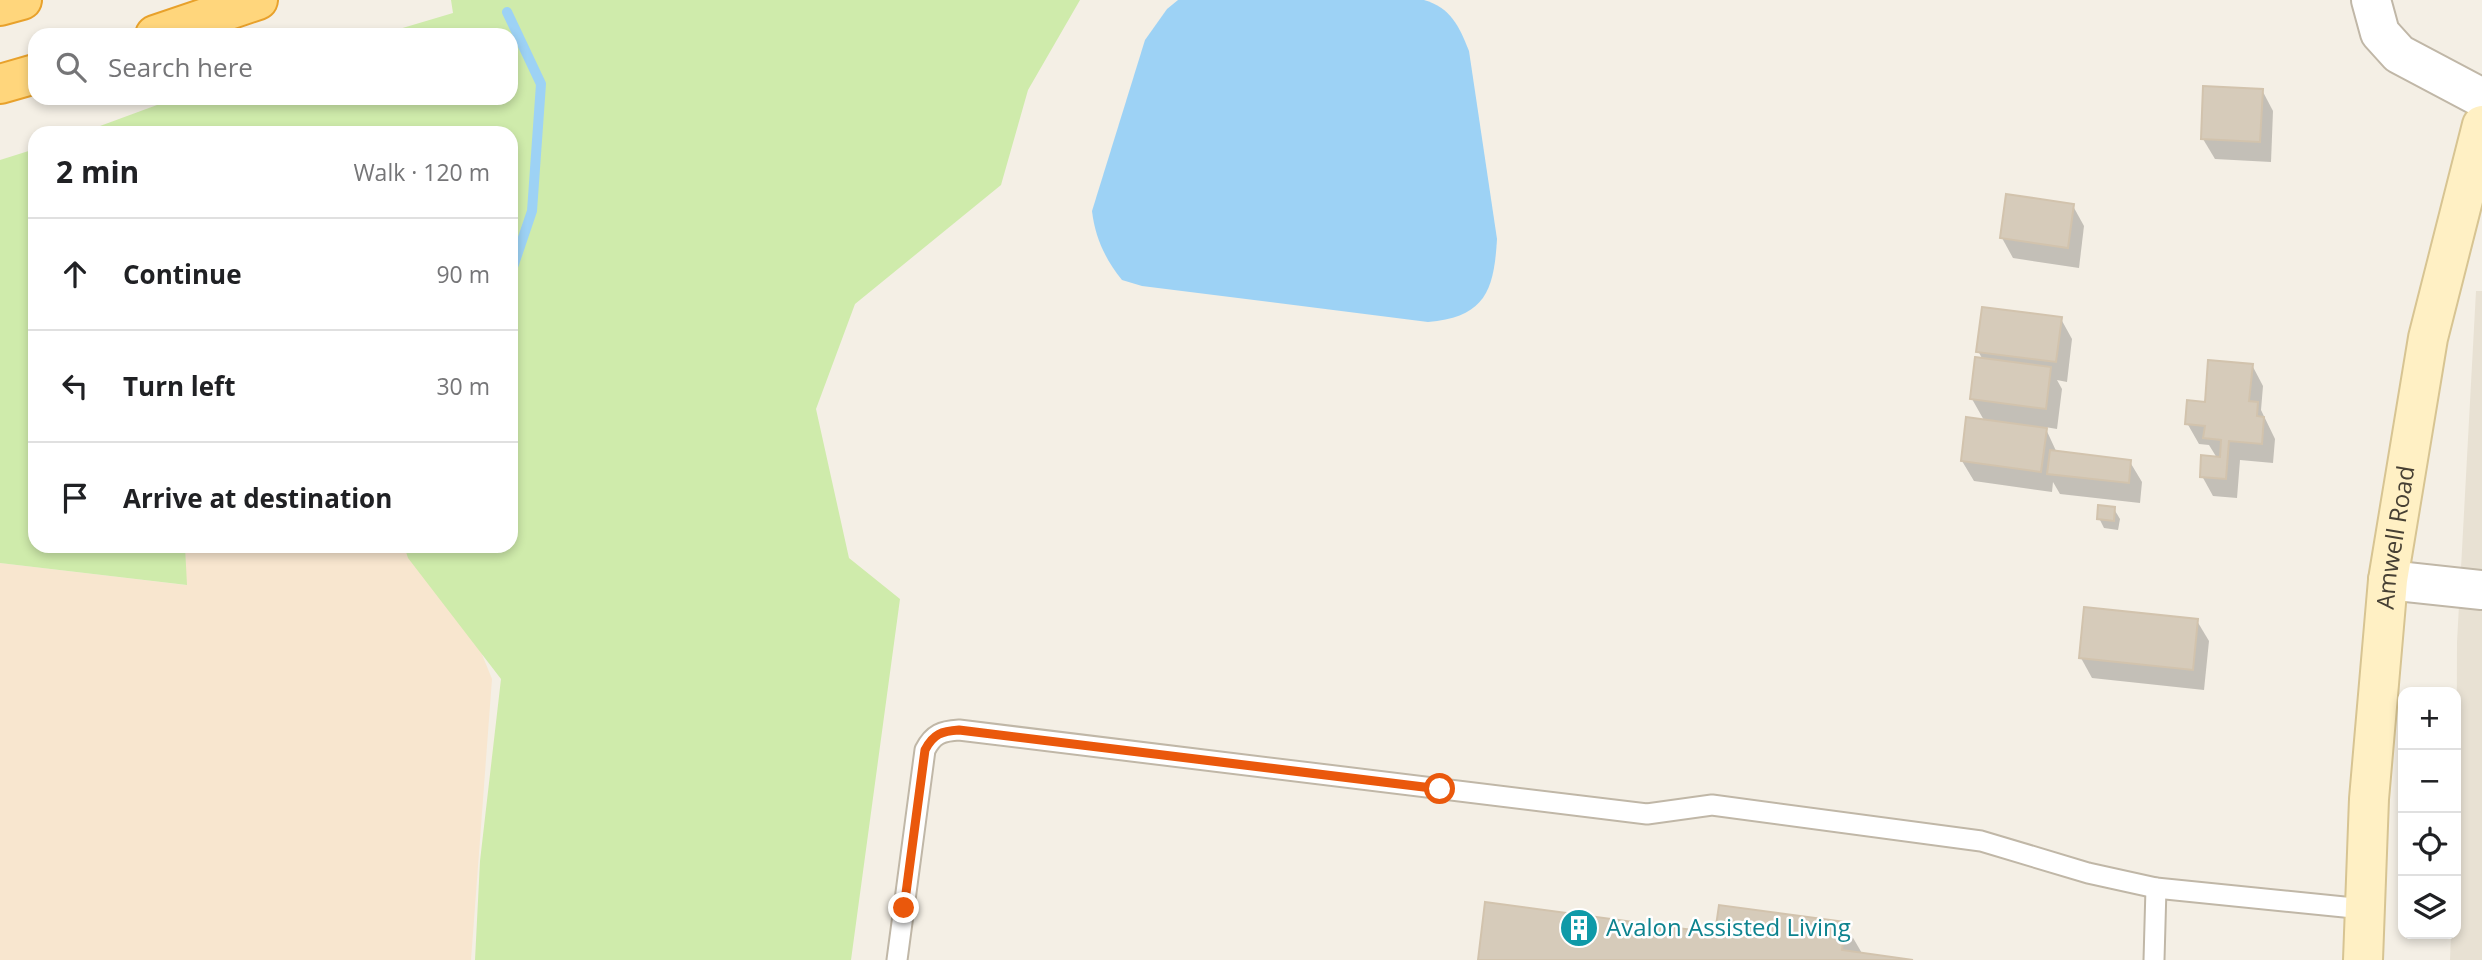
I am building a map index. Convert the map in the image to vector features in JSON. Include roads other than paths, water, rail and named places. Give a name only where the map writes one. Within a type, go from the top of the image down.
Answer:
[{"type":"highway","points":[[0,6],[22,0]]},
{"type":"highway","points":[[176,28],[258,0]]},
{"type":"highway","points":[[0,84],[28,76]]},
{"type":"main road","name":"Amwell Road","points":[[2363,960],[2369,799],[2388,580],[2428,338],[2482,125]]},
{"type":"street","points":[[2371,0],[2381,33],[2399,54],[2482,98]]},
{"type":"street","points":[[2388,580],[2482,590]]},
{"type":"lane","points":[[897,960],[925,750],[930,739],[942,731],[959,730],[1647,814],[1712,805],[1739,808],[1981,841],[2088,873],[2156,888],[2364,909]]},
{"type":"lane","points":[[2154,960],[2156,888]]},
{"type":"water","points":[[1178,0],[1424,0],[1441,8],[1453,19],[1469,51],[1497,239],[1489,287],[1474,307],[1447,319],[1428,322],[1142,286],[1122,280],[1102,247],[1092,211],[1145,40],[1167,9]]},
{"type":"waterway","points":[[507,12],[515,28]]},
{"type":"waterway","points":[[518,35],[541,84],[532,211],[518,252]]},
{"type":"place","name":"Avalon Assisted Living","points":[[1579,928]]}]
